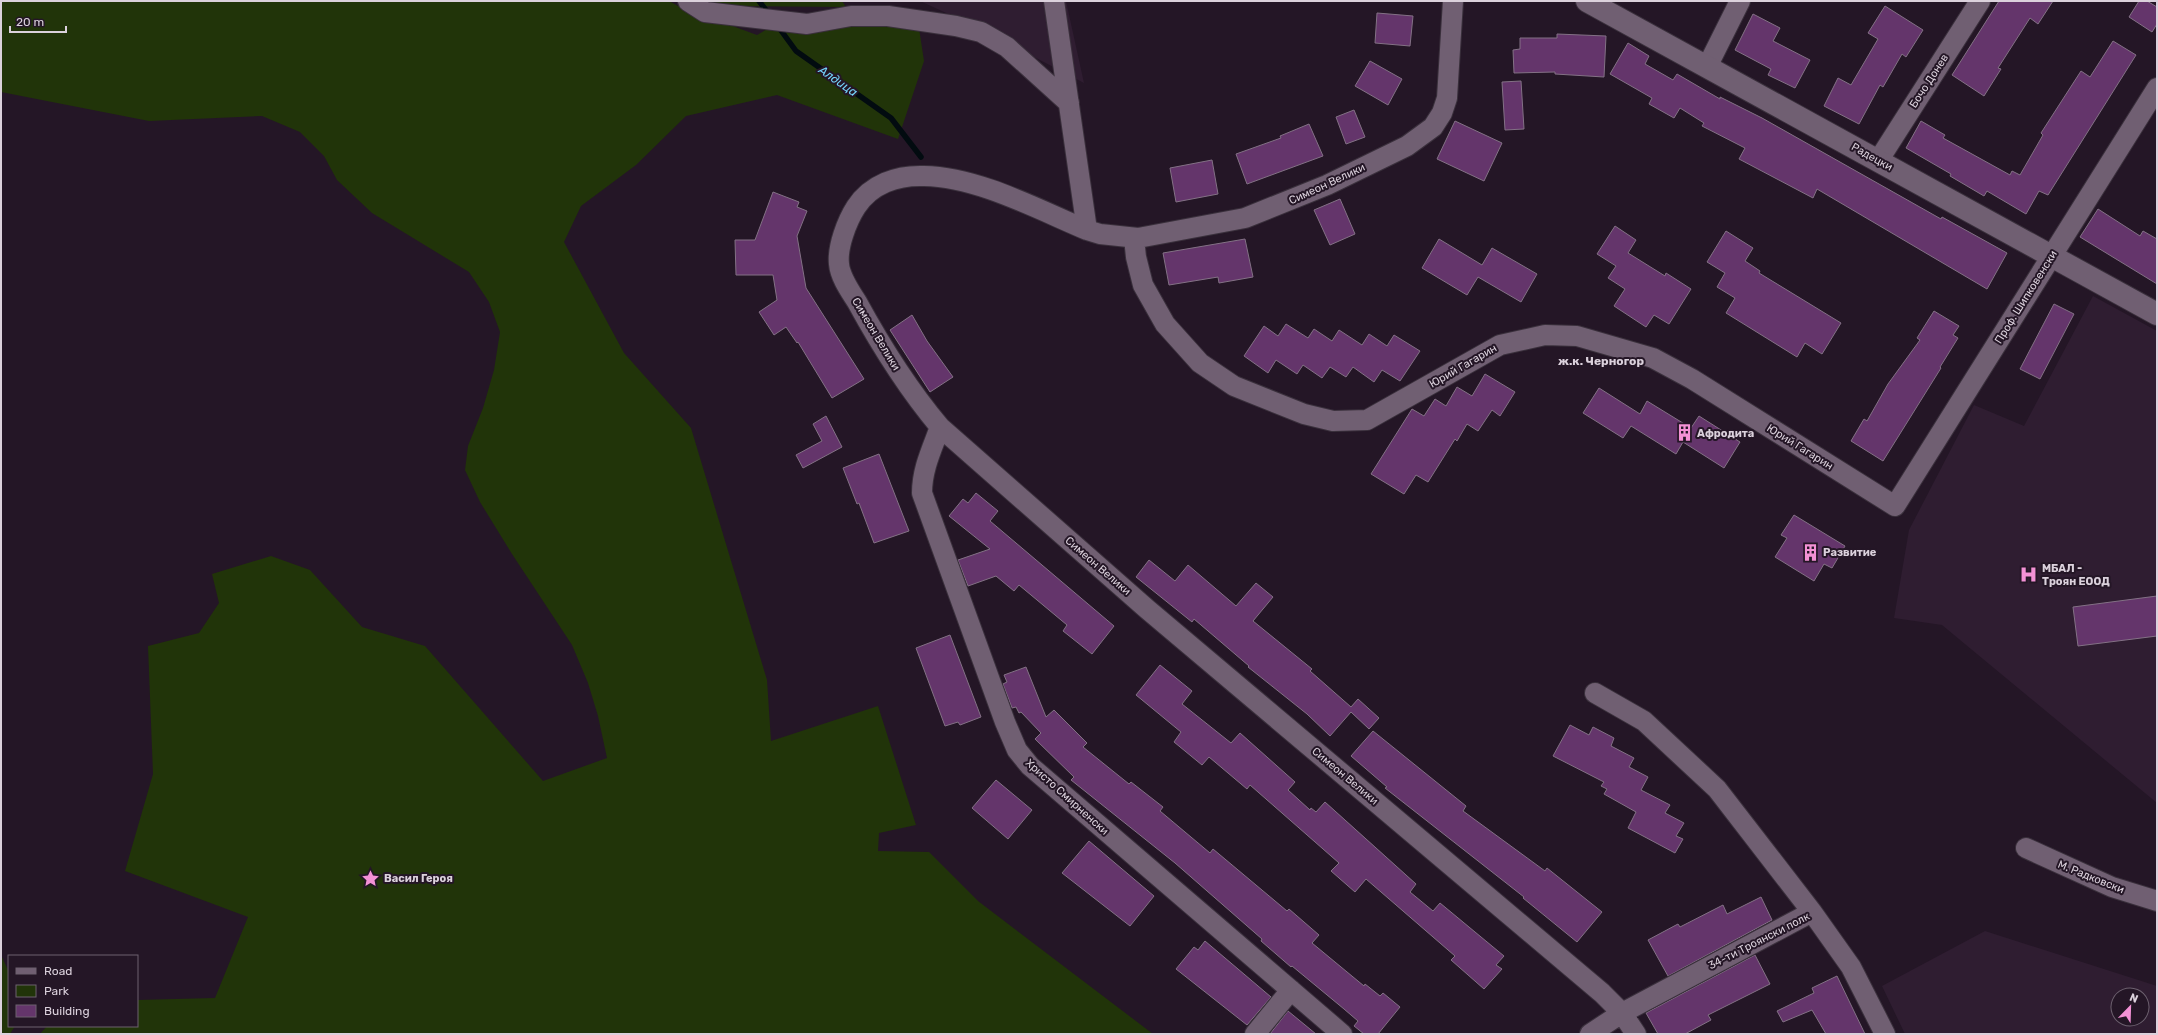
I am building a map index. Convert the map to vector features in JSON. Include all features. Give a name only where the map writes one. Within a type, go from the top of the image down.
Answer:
[{"type":"street","points":[[688,1],[705,12],[807,24],[850,16],[888,16],[956,26],[981,32],[1007,47],[1069,103]]},
{"type":"street","points":[[1054,1],[1087,230]]},
{"type":"street","name":"Симеон Велики","points":[[1452,1],[1447,98],[1442,113],[1433,127],[1408,146],[1327,185],[1246,218],[1134,238],[1100,234],[1087,230],[1001,194],[975,185],[946,178],[924,176],[903,177],[880,184],[861,200],[848,219],[842,241],[839,264],[847,286],[888,355],[917,400],[940,427],[1147,609],[1602,992],[1622,1013],[1636,1034]]},
{"type":"street","name":"Радецки","points":[[1587,1],[2157,314]]},
{"type":"street","points":[[1707,66],[1740,1]]},
{"type":"street","name":"Бочо Донев","points":[[1878,161],[1980,1]]},
{"type":"street","name":"Проф. Шипковенски","points":[[1895,506],[2157,88]]},
{"type":"street","name":"Юрий Гагарин","points":[[1134,238],[1136,257],[1143,285],[1165,324],[1200,363],[1234,386],[1304,414],[1333,421],[1367,420],[1500,345],[1545,335],[1577,336],[1652,358],[1692,379],[1895,506]]},
{"type":"street","name":"Христо Смирненски","points":[[940,427],[926,463],[922,479],[922,493],[999,707],[1017,750],[1030,766],[1342,1034]]},
{"type":"street","points":[[1594,693],[1644,721],[1717,789],[1812,912]]},
{"type":"street","name":"М. Радковски","points":[[2026,848],[2070,870],[2112,887],[2157,901]]},
{"type":"street","name":"34-ти Троянски полк","points":[[1622,1013],[1812,912],[1851,967],[1885,1034]]},
{"type":"street","points":[[1255,1034],[1290,990]]},
{"type":"street","points":[[1590,1034],[1622,1013]]},
{"type":"shaded area","points":[[920,1],[1066,1],[1084,83],[977,27]]},
{"type":"shaded area","name":"МБАЛ - Троян ЕООД","points":[[2093,296],[2157,331],[2157,803],[1942,625],[1894,618],[1909,530],[1974,405],[2024,426]]},
{"type":"shaded area","points":[[1985,931],[2157,986],[2157,1034],[1905,1034],[1882,986]]},
{"type":"green space","points":[[1,1],[669,1],[678,6],[757,35],[769,28],[917,15],[924,61],[898,139],[777,95],[686,116],[636,165],[581,206],[564,242],[624,353],[691,428],[767,680],[771,741],[878,706],[916,825],[879,833],[878,851],[929,852],[978,901],[1153,1034],[40,1034],[46,1027],[138,1027],[138,1000],[215,998],[248,917],[125,871],[153,774],[148,646],[199,633],[219,603],[212,574],[271,556],[310,570],[362,627],[425,646],[543,781],[607,758],[598,716],[588,683],[572,645],[512,554],[480,502],[465,470],[468,446],[483,408],[494,370],[500,332],[489,302],[469,272],[372,213],[337,180],[324,156],[300,132],[262,116],[149,121],[1,92]]},
{"type":"green space","points":[[707,1],[842,1],[846,7],[725,6]]},
{"type":"green space","points":[[1,955],[8,970],[8,1027],[14,1027],[10,1034],[1,1034]]},
{"type":"building","points":[[1999,1],[2053,1],[2038,24],[2030,18],[1998,68],[2001,69],[1984,96],[1952,75]]},
{"type":"building","points":[[2139,1],[2147,1],[2157,7],[2157,24],[2152,32],[2129,17]]},
{"type":"building","points":[[1885,6],[1923,30],[1906,57],[1902,54],[1883,87],[1880,85],[1859,124],[1824,106],[1838,78],[1851,85],[1878,39],[1868,33]]},
{"type":"building","points":[[1377,13],[1413,16],[1410,46],[1375,43]]},
{"type":"building","points":[[1753,14],[1780,28],[1773,41],[1810,60],[1795,88],[1768,75],[1771,69],[1735,50]]},
{"type":"building","points":[[1557,34],[1606,36],[1604,77],[1555,74],[1555,72],[1514,73],[1513,50],[1520,49],[1520,38],[1557,38]]},
{"type":"building","points":[[2113,41],[2136,55],[2048,195],[2039,191],[2026,214],[1987,191],[1984,196],[1950,176],[1951,174],[1906,148],[1921,121],[1945,135],[1943,138],[2010,175],[2012,171],[2020,175],[2043,135],[2041,133],[2081,71],[2090,77]]},
{"type":"building","points":[[1628,43],[1649,56],[1645,64],[1673,80],[1677,74],[1720,99],[1720,97],[1762,118],[1941,219],[1942,217],[2007,253],[1987,289],[1817,189],[1813,198],[1739,159],[1745,148],[1702,126],[1704,123],[1680,108],[1674,118],[1649,104],[1652,98],[1610,74]]},
{"type":"building","points":[[1370,61],[1402,79],[1388,105],[1355,86]]},
{"type":"building","points":[[1521,81],[1524,129],[1505,130],[1502,82]]},
{"type":"building","points":[[1354,110],[1365,137],[1346,144],[1336,117]]},
{"type":"building","points":[[1455,121],[1502,143],[1484,181],[1437,159]]},
{"type":"building","points":[[1309,124],[1323,156],[1247,184],[1236,154],[1281,138],[1280,136]]},
{"type":"building","points":[[1212,160],[1218,194],[1176,202],[1170,168]]},
{"type":"building","points":[[773,192],[799,202],[797,207],[807,211],[797,236],[806,288],[864,379],[832,398],[798,342],[797,343],[786,327],[774,335],[759,312],[777,300],[773,275],[736,275],[735,240],[755,240]]},
{"type":"building","points":[[1340,199],[1355,234],[1330,245],[1314,210]]},
{"type":"building","points":[[2098,209],[2140,236],[2143,231],[2157,239],[2157,284],[2080,237]]},
{"type":"building","points":[[1615,226],[1636,240],[1628,253],[1665,276],[1666,273],[1691,289],[1669,324],[1654,315],[1646,327],[1614,306],[1625,289],[1608,278],[1616,266],[1597,254]]},
{"type":"building","points":[[1726,231],[1753,248],[1745,261],[1760,271],[1759,273],[1841,323],[1822,354],[1805,343],[1797,357],[1726,313],[1735,298],[1717,287],[1725,273],[1707,262]]},
{"type":"building","points":[[1245,239],[1253,277],[1219,283],[1218,277],[1169,285],[1163,253]]},
{"type":"building","points":[[1439,239],[1482,265],[1492,248],[1537,274],[1521,302],[1478,277],[1467,295],[1422,268]]},
{"type":"building","points":[[2054,304],[2074,314],[2040,379],[2020,369]]},
{"type":"building","points":[[1934,311],[1959,326],[1953,335],[1958,338],[1883,461],[1851,441],[1864,419],[1867,421],[1888,384],[1920,340],[1917,338]]},
{"type":"building","points":[[912,315],[927,341],[953,377],[930,392],[890,330]]},
{"type":"building","points":[[1286,324],[1308,338],[1314,329],[1332,341],[1339,330],[1362,345],[1369,334],[1387,346],[1394,335],[1420,351],[1400,381],[1382,370],[1374,382],[1353,367],[1346,377],[1330,367],[1322,378],[1303,365],[1297,374],[1276,360],[1268,373],[1244,356],[1264,326],[1278,336]]},
{"type":"building","points":[[1485,374],[1515,392],[1500,416],[1492,410],[1478,431],[1467,424],[1457,441],[1455,439],[1428,482],[1416,475],[1404,494],[1371,474],[1412,409],[1424,416],[1435,399],[1446,406],[1457,387],[1472,396]]},
{"type":"building","name":"Афродита","points":[[1599,388],[1640,414],[1647,401],[1691,428],[1699,416],[1740,442],[1724,468],[1683,442],[1676,454],[1631,426],[1623,438],[1583,413]]},
{"type":"building","points":[[826,416],[842,447],[803,468],[796,455],[822,441],[813,424]]},
{"type":"building","points":[[879,454],[909,531],[874,543],[859,503],[857,504],[843,468]]},
{"type":"building","points":[[976,493],[998,511],[990,521],[1114,626],[1092,654],[1063,631],[1067,625],[1019,585],[1014,591],[996,576],[968,586],[958,560],[990,549],[949,516],[963,499],[968,503]]},
{"type":"building","name":"Развитие","points":[[1794,515],[1845,546],[1832,568],[1824,564],[1814,581],[1775,557],[1787,538],[1781,535]]},
{"type":"building","points":[[1149,560],[1175,581],[1188,565],[1236,606],[1256,583],[1273,597],[1253,621],[1312,669],[1310,671],[1351,707],[1358,699],[1379,718],[1369,729],[1351,712],[1330,736],[1307,714],[1248,667],[1249,666],[1194,619],[1192,622],[1136,577]]},
{"type":"building","points":[[2157,596],[2157,636],[2078,646],[2073,607]]},
{"type":"building","points":[[950,635],[981,717],[960,725],[958,722],[945,726],[916,648]]},
{"type":"building","points":[[1160,665],[1192,691],[1182,704],[1231,743],[1240,733],[1295,782],[1288,790],[1310,810],[1311,808],[1316,812],[1325,802],[1416,884],[1410,892],[1433,911],[1440,903],[1504,956],[1496,965],[1502,969],[1484,989],[1451,960],[1455,956],[1366,879],[1355,892],[1331,871],[1339,863],[1250,785],[1247,789],[1209,757],[1202,765],[1174,742],[1181,732],[1136,695]]},
{"type":"building","points":[[1026,667],[1046,717],[1054,710],[1087,743],[1083,747],[1129,784],[1131,782],[1163,807],[1160,811],[1210,853],[1213,849],[1287,911],[1289,909],[1319,935],[1312,943],[1364,986],[1365,984],[1380,996],[1383,993],[1400,1007],[1378,1034],[1364,1034],[1354,1026],[1358,1021],[1292,966],[1291,967],[1261,941],[1262,939],[1175,863],[1071,780],[1074,777],[1035,739],[1041,733],[1021,712],[1019,713],[1016,707],[1012,708],[1003,684],[1007,682],[1004,675]]},
{"type":"building","points":[[1570,725],[1589,735],[1593,727],[1614,738],[1611,746],[1634,758],[1629,767],[1648,777],[1641,790],[1670,805],[1665,813],[1684,823],[1676,836],[1683,839],[1675,853],[1628,828],[1636,812],[1604,794],[1607,789],[1601,786],[1604,782],[1553,756]]},
{"type":"building","points":[[1373,731],[1466,806],[1463,811],[1545,871],[1547,868],[1602,912],[1577,942],[1523,898],[1524,897],[1385,788],[1387,787],[1351,756]]},
{"type":"building","points":[[996,780],[1032,810],[1008,839],[972,808]]},
{"type":"building","points":[[1089,841],[1154,896],[1130,926],[1062,873]]},
{"type":"building","points":[[1761,897],[1772,920],[1668,976],[1648,940],[1678,924],[1680,927],[1723,905],[1727,914]]},
{"type":"building","points":[[1205,941],[1271,997],[1247,1025],[1176,969],[1194,947],[1198,950]]},
{"type":"building","points":[[1755,955],[1770,984],[1708,1015],[1711,1020],[1685,1034],[1658,1034],[1646,1013]]},
{"type":"building","points":[[1837,976],[1865,1034],[1826,1034],[1812,1010],[1783,1022],[1777,1011],[1814,993],[1812,988]]},
{"type":"building","points":[[1288,1011],[1316,1034],[1270,1034]]},
{"type":"waterway","name":"Алдица","points":[[759,1],[769,14]]},
{"type":"waterway","name":"Алдица","points":[[777,25],[796,51],[891,118],[921,157]]},
{"type":"place","name":"Афродита","points":[[1684,433]]},
{"type":"place","name":"Развитие","points":[[1810,552]]},
{"type":"place","name":"МБАЛ - Троян ЕООД","points":[[2029,574]]},
{"type":"place","name":"Васил Героя","points":[[371,878]]},
{"type":"district","name":"ж.к. Черногор","points":[[1601,361]]}]
